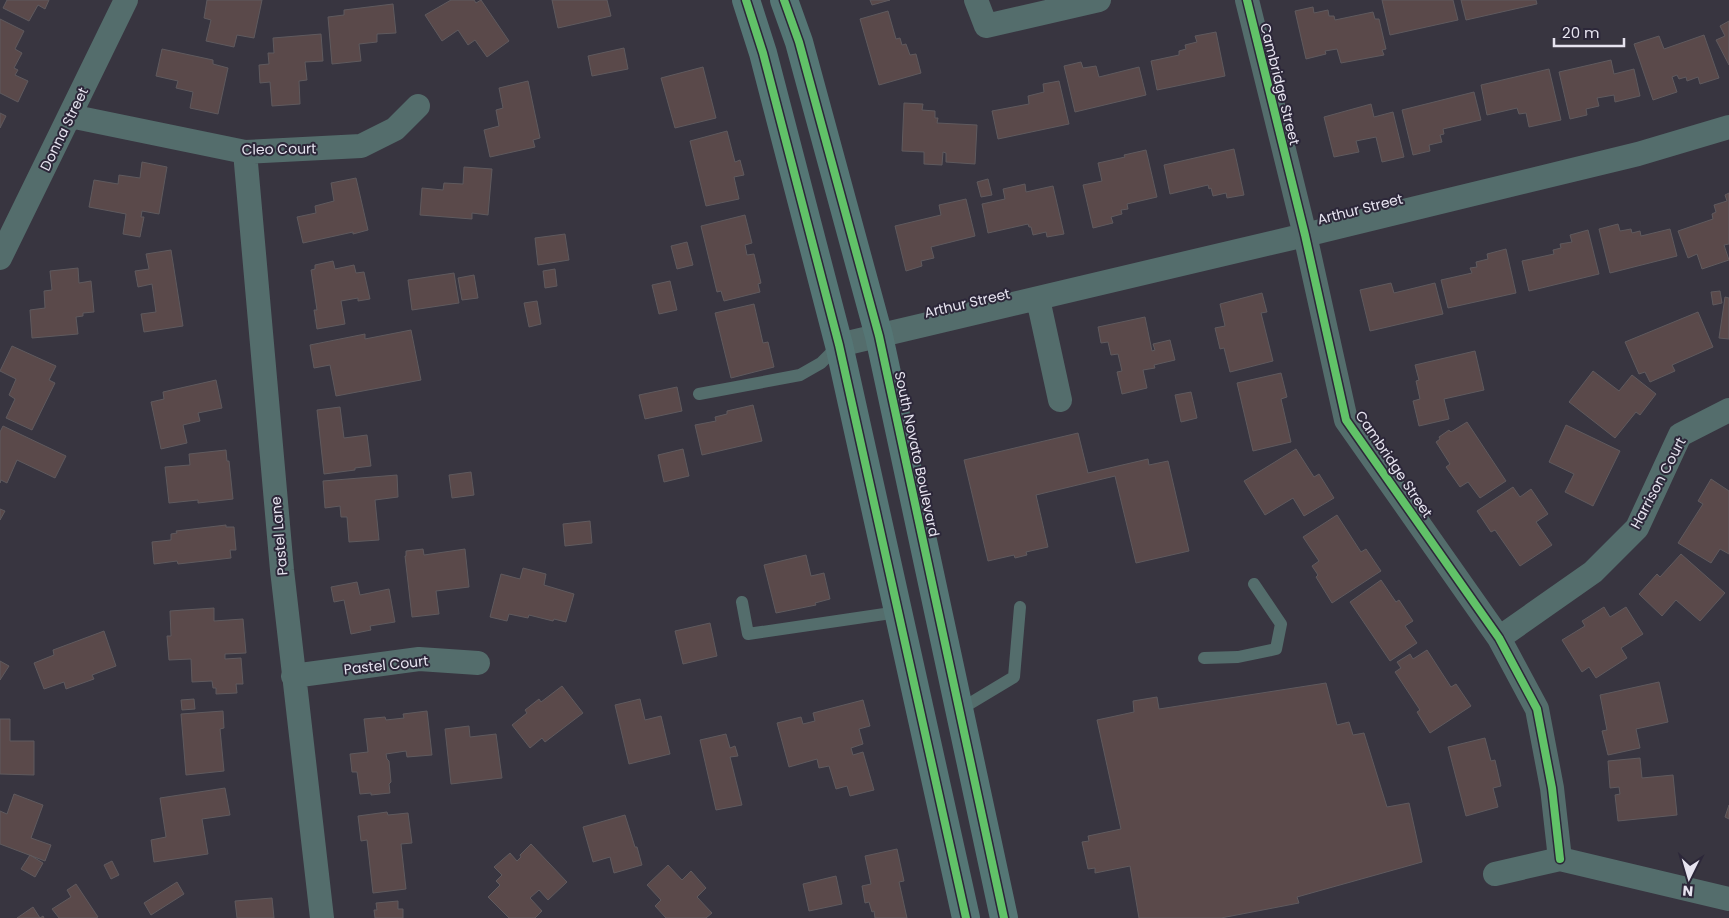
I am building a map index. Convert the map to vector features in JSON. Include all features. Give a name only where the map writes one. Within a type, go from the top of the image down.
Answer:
[{"type":"main road","points":[[746,0],[764,52],[839,345],[966,918]]},
{"type":"main road","name":"South Novato Boulevard","points":[[784,0],[798,42],[879,336],[1004,918]]},
{"type":"street","name":"Donna Street","points":[[0,258],[126,0]]},
{"type":"street","points":[[976,0],[986,26],[1099,0]]},
{"type":"street","name":"Cambridge Street","points":[[1246,0],[1305,235],[1346,420],[1499,638],[1537,708],[1552,788],[1560,859]]},
{"type":"street","name":"Cleo Court","points":[[70,116],[245,152],[361,146],[395,129],[418,106]]},
{"type":"street","name":"Arthur Street","points":[[839,345],[1038,299],[1638,154],[1729,127]]},
{"type":"street","name":"Pastel Lane","points":[[245,152],[282,570],[322,918]]},
{"type":"street","points":[[1038,299],[1060,400]]},
{"type":"street","name":"Harrison Court","points":[[1499,638],[1593,572],[1638,528],[1680,435],[1729,410]]},
{"type":"street","name":"Pastel Court","points":[[293,676],[419,660],[478,664]]},
{"type":"street","points":[[1495,874],[1560,859],[1729,899]]},
{"type":"lane","points":[[699,394],[800,375],[821,363],[839,345]]},
{"type":"lane","points":[[1204,658],[1238,657],[1276,649],[1281,624],[1254,584]]},
{"type":"lane","points":[[742,602],[748,634],[898,612]]},
{"type":"lane","points":[[959,710],[1014,677],[1020,607]]},
{"type":"building","points":[[7,0],[49,0],[45,9],[38,5],[29,21],[3,8]]},
{"type":"building","points":[[207,0],[262,0],[254,38],[237,35],[234,47],[206,41],[211,20],[204,18]]},
{"type":"building","points":[[451,0],[474,0],[476,3],[481,0],[509,41],[487,57],[475,40],[468,45],[458,30],[442,41],[425,15]]},
{"type":"building","points":[[552,0],[607,0],[611,16],[558,28]]},
{"type":"building","points":[[870,0],[890,0],[872,5]]},
{"type":"building","points":[[1382,0],[1453,0],[1458,20],[1390,35]]},
{"type":"building","points":[[1461,0],[1536,0],[1537,4],[1466,20]]},
{"type":"building","points":[[393,4],[396,33],[377,34],[377,42],[359,44],[361,61],[332,64],[328,17],[344,15],[344,10]]},
{"type":"building","points":[[1313,7],[1314,13],[1328,10],[1329,16],[1334,16],[1335,20],[1373,12],[1375,19],[1379,19],[1386,49],[1382,50],[1384,55],[1341,63],[1337,49],[1325,51],[1326,54],[1306,59],[1295,11]]},
{"type":"building","points":[[888,11],[896,39],[900,38],[902,45],[906,44],[910,55],[916,54],[921,73],[879,85],[860,19]]},
{"type":"building","points":[[0,19],[24,31],[15,49],[22,53],[14,68],[18,70],[15,75],[28,81],[18,102],[0,93]]},
{"type":"building","points":[[1729,21],[1729,65],[1716,40],[1725,36],[1720,26]]},
{"type":"building","points":[[1216,32],[1225,76],[1157,90],[1151,61],[1179,55],[1179,51],[1186,49],[1185,45],[1197,42],[1195,36]]},
{"type":"building","points":[[321,34],[323,61],[305,62],[307,80],[299,81],[300,104],[272,106],[270,82],[260,83],[259,65],[269,64],[268,53],[274,53],[273,38]]},
{"type":"building","points":[[1704,35],[1719,78],[1700,84],[1698,77],[1687,81],[1686,77],[1679,79],[1677,75],[1672,77],[1677,92],[1653,100],[1634,44],[1659,36],[1664,49]]},
{"type":"building","points":[[624,48],[628,69],[592,76],[588,56]]},
{"type":"building","points":[[162,49],[213,60],[213,64],[228,68],[218,114],[190,108],[193,92],[176,88],[178,81],[156,76]]},
{"type":"building","points":[[1611,60],[1614,74],[1634,69],[1640,96],[1615,102],[1614,95],[1597,98],[1599,106],[1586,109],[1587,115],[1570,119],[1559,72]]},
{"type":"building","points":[[1081,62],[1083,68],[1096,66],[1099,77],[1139,67],[1146,95],[1075,112],[1064,66]]},
{"type":"building","points":[[703,67],[716,118],[675,128],[661,78]]},
{"type":"building","points":[[1549,69],[1561,120],[1529,127],[1526,113],[1519,114],[1517,108],[1487,115],[1481,85]]},
{"type":"building","points":[[528,81],[540,138],[533,140],[535,147],[490,157],[484,130],[499,126],[496,110],[503,108],[499,88]]},
{"type":"building","points":[[1059,81],[1069,124],[998,139],[992,111],[1029,104],[1028,96],[1044,92],[1043,84]]},
{"type":"building","points":[[1474,92],[1481,120],[1443,129],[1444,134],[1440,135],[1442,142],[1429,145],[1430,151],[1413,155],[1402,110]]},
{"type":"building","points":[[904,103],[923,104],[922,110],[935,111],[935,118],[938,118],[937,123],[977,125],[975,164],[946,162],[946,153],[943,152],[942,165],[924,164],[924,152],[902,151]]},
{"type":"building","points":[[1371,104],[1374,117],[1393,112],[1404,157],[1382,162],[1376,137],[1356,141],[1359,152],[1334,157],[1324,117]]},
{"type":"building","points":[[0,113],[6,116],[0,128]]},
{"type":"building","points":[[727,131],[735,162],[740,160],[744,175],[734,177],[739,199],[706,206],[690,141]]},
{"type":"building","points":[[1234,149],[1244,195],[1227,198],[1226,193],[1213,196],[1208,185],[1170,194],[1164,165]]},
{"type":"building","points":[[1146,150],[1157,197],[1127,204],[1128,209],[1121,210],[1122,214],[1111,217],[1113,223],[1093,228],[1083,185],[1102,181],[1098,163]]},
{"type":"building","points":[[142,162],[167,167],[159,214],[142,211],[141,217],[144,217],[140,237],[123,234],[126,214],[89,207],[94,180],[118,184],[119,175],[140,178]]},
{"type":"building","points":[[464,167],[492,169],[488,215],[472,213],[472,219],[420,215],[422,188],[443,190],[444,183],[463,184]]},
{"type":"building","points":[[356,178],[368,230],[303,243],[297,217],[316,213],[315,206],[334,201],[331,183]]},
{"type":"building","points":[[988,179],[992,195],[981,197],[977,182]]},
{"type":"building","points":[[1025,184],[1026,192],[1053,186],[1064,234],[1047,237],[1046,232],[1033,235],[1028,224],[988,233],[982,204],[1005,199],[1003,189]]},
{"type":"building","points":[[1729,193],[1729,244],[1724,245],[1729,260],[1702,269],[1697,254],[1688,258],[1678,231],[1713,219],[1712,214],[1716,212],[1714,205],[1727,201],[1725,195]]},
{"type":"building","points":[[966,199],[975,236],[931,247],[934,258],[921,261],[922,266],[906,271],[895,226],[941,215],[939,205]]},
{"type":"building","points":[[745,215],[752,243],[745,245],[747,255],[754,254],[761,283],[758,284],[760,292],[724,301],[721,291],[717,292],[701,226]]},
{"type":"building","points":[[1618,224],[1620,231],[1631,229],[1632,233],[1640,231],[1641,236],[1670,229],[1677,256],[1610,273],[1599,229]]},
{"type":"building","points":[[1588,230],[1599,274],[1529,291],[1522,261],[1554,254],[1553,250],[1561,248],[1560,244],[1572,242],[1570,235]]},
{"type":"building","points":[[565,234],[569,260],[538,265],[535,238]]},
{"type":"building","points":[[687,242],[693,265],[677,269],[671,246]]},
{"type":"building","points":[[1506,249],[1516,293],[1448,308],[1441,280],[1472,273],[1470,268],[1477,267],[1476,262],[1488,259],[1487,254]]},
{"type":"building","points":[[171,250],[183,326],[144,332],[141,314],[156,312],[152,284],[138,287],[135,271],[149,269],[146,254]]},
{"type":"building","points":[[333,261],[335,269],[354,265],[356,273],[364,272],[370,299],[358,301],[358,298],[341,301],[345,324],[317,329],[314,310],[317,310],[311,270],[315,269],[315,265]]},
{"type":"building","points":[[78,268],[79,283],[91,281],[94,312],[83,313],[83,316],[76,317],[78,334],[32,338],[30,310],[45,308],[44,291],[52,290],[50,271]]},
{"type":"building","points":[[555,269],[557,286],[545,288],[543,271]]},
{"type":"building","points":[[454,273],[459,303],[412,310],[408,280]]},
{"type":"building","points":[[474,275],[478,298],[462,300],[458,278]]},
{"type":"building","points":[[670,281],[677,310],[659,314],[652,285]]},
{"type":"building","points":[[1391,283],[1394,293],[1435,283],[1443,314],[1370,331],[1360,290]]},
{"type":"building","points":[[1720,291],[1722,303],[1713,305],[1711,292]]},
{"type":"building","points":[[1262,293],[1267,312],[1261,313],[1273,361],[1230,372],[1224,348],[1220,349],[1215,328],[1225,326],[1220,304]]},
{"type":"building","points":[[1725,297],[1729,298],[1729,339],[1719,338]]},
{"type":"building","points":[[537,301],[541,324],[529,327],[524,303]]},
{"type":"building","points":[[754,304],[763,343],[768,342],[774,367],[731,378],[715,313]]},
{"type":"building","points":[[1698,312],[1713,347],[1672,365],[1675,371],[1650,382],[1645,372],[1639,374],[1625,342]]},
{"type":"building","points":[[1145,317],[1152,351],[1155,350],[1153,344],[1170,340],[1175,360],[1154,365],[1155,368],[1143,370],[1147,388],[1122,394],[1117,372],[1122,371],[1118,354],[1111,355],[1108,342],[1101,343],[1098,327]]},
{"type":"building","points":[[411,330],[421,380],[336,396],[330,365],[314,368],[310,345],[365,334],[365,339]]},
{"type":"building","points":[[12,346],[56,366],[49,380],[55,383],[32,430],[6,418],[15,399],[9,395],[16,379],[0,371]]},
{"type":"building","points":[[1475,351],[1484,390],[1444,399],[1449,419],[1419,426],[1413,401],[1420,399],[1416,381],[1419,380],[1415,365]]},
{"type":"building","points":[[1593,371],[1619,391],[1632,375],[1656,394],[1640,415],[1636,412],[1615,438],[1569,402]]},
{"type":"building","points":[[1281,373],[1287,397],[1281,399],[1291,442],[1253,451],[1237,383]]},
{"type":"building","points":[[216,380],[222,408],[198,413],[200,421],[183,425],[187,443],[161,449],[151,402],[164,399],[163,392]]},
{"type":"building","points":[[677,387],[682,411],[645,419],[639,395]]},
{"type":"building","points":[[1191,392],[1197,418],[1181,422],[1175,395]]},
{"type":"building","points":[[753,405],[762,441],[702,455],[695,425],[716,421],[715,417],[727,414],[727,411]]},
{"type":"building","points":[[340,407],[344,438],[367,435],[371,466],[324,474],[317,410]]},
{"type":"building","points":[[1467,422],[1506,481],[1480,498],[1468,482],[1460,487],[1446,467],[1450,464],[1436,442],[1440,439],[1439,437],[1449,430],[1451,432]]},
{"type":"building","points":[[1566,425],[1620,451],[1593,506],[1565,492],[1574,474],[1549,462]]},
{"type":"building","points":[[3,426],[66,456],[55,478],[17,460],[7,483],[1,480],[0,483],[0,432]]},
{"type":"building","points":[[1078,433],[1088,473],[1148,459],[1149,465],[1168,461],[1189,551],[1136,563],[1115,476],[1036,495],[1048,547],[1026,552],[1027,555],[1015,558],[1014,555],[988,561],[964,460]]},
{"type":"building","points":[[683,449],[689,476],[664,482],[658,455]]},
{"type":"building","points":[[1296,449],[1314,477],[1319,474],[1334,498],[1304,516],[1293,498],[1265,515],[1244,481]]},
{"type":"building","points":[[226,450],[233,499],[198,503],[198,500],[169,503],[165,467],[190,465],[189,454]]},
{"type":"building","points":[[471,472],[474,495],[452,498],[449,475]]},
{"type":"building","points":[[397,475],[398,497],[375,500],[379,540],[349,542],[347,517],[341,517],[340,506],[325,508],[323,481]]},
{"type":"building","points":[[1711,479],[1729,491],[1729,554],[1720,549],[1711,563],[1678,543],[1703,504],[1698,501]]},
{"type":"building","points":[[1513,487],[1520,497],[1531,489],[1548,514],[1536,522],[1552,545],[1520,566],[1495,530],[1491,532],[1477,511]]},
{"type":"building","points":[[0,509],[5,511],[0,520]]},
{"type":"building","points":[[1337,515],[1361,552],[1366,549],[1381,571],[1332,603],[1316,577],[1318,575],[1312,566],[1319,561],[1303,537]]},
{"type":"building","points":[[590,521],[592,543],[565,546],[563,524]]},
{"type":"building","points":[[226,525],[226,527],[234,527],[236,550],[230,550],[231,558],[178,564],[177,561],[154,564],[152,542],[171,540],[171,534],[177,533],[176,531]]},
{"type":"building","points":[[423,549],[424,555],[465,549],[469,587],[436,591],[439,614],[412,617],[405,556],[406,551]]},
{"type":"building","points":[[1681,554],[1725,593],[1700,621],[1676,600],[1662,616],[1639,594],[1657,574],[1660,577]]},
{"type":"building","points":[[806,555],[811,576],[824,573],[830,599],[815,603],[816,605],[776,613],[764,565]]},
{"type":"building","points":[[523,568],[546,574],[544,585],[574,594],[566,622],[529,615],[528,618],[509,614],[507,621],[490,617],[501,574],[520,579]]},
{"type":"building","points":[[1381,580],[1396,602],[1399,600],[1413,621],[1405,626],[1417,643],[1390,661],[1350,602]]},
{"type":"building","points":[[357,582],[360,595],[389,589],[395,622],[370,626],[371,630],[351,634],[344,600],[334,602],[331,587]]},
{"type":"building","points":[[1604,607],[1610,617],[1626,607],[1643,634],[1621,648],[1627,658],[1596,678],[1589,667],[1582,672],[1562,640],[1585,626],[1582,621]]},
{"type":"building","points":[[214,608],[214,621],[243,619],[246,653],[225,654],[225,659],[241,658],[243,684],[236,684],[237,693],[216,694],[216,688],[213,688],[212,681],[192,682],[191,659],[169,660],[167,636],[171,636],[170,611]]},
{"type":"building","points":[[710,623],[717,656],[683,664],[675,631]]},
{"type":"building","points":[[104,631],[116,666],[92,675],[94,679],[66,689],[64,682],[44,689],[34,663],[54,655],[53,650]]},
{"type":"building","points":[[1427,650],[1451,687],[1456,684],[1471,706],[1430,733],[1417,712],[1420,710],[1395,672],[1401,668],[1397,662],[1410,654],[1413,659]]},
{"type":"building","points":[[0,661],[9,666],[0,680]]},
{"type":"building","points":[[1659,682],[1668,722],[1636,729],[1640,748],[1608,755],[1602,731],[1607,730],[1600,695]]},
{"type":"building","points":[[1326,683],[1337,725],[1349,722],[1353,735],[1364,733],[1387,807],[1409,803],[1422,862],[1297,897],[1299,903],[1221,918],[1139,918],[1130,866],[1095,873],[1095,868],[1088,869],[1082,842],[1089,841],[1088,836],[1121,829],[1097,720],[1134,712],[1133,701],[1157,697],[1159,709]]},
{"type":"building","points":[[562,686],[583,713],[545,742],[542,738],[530,748],[512,725],[527,713],[525,710],[539,699],[541,702]]},
{"type":"building","points":[[194,699],[195,709],[182,710],[181,700]]},
{"type":"building","points":[[640,699],[645,720],[661,716],[670,754],[629,764],[615,705]]},
{"type":"building","points":[[863,700],[870,726],[859,729],[863,744],[851,748],[853,755],[863,752],[874,790],[850,796],[847,786],[836,789],[829,766],[819,768],[817,759],[789,767],[777,723],[801,717],[803,724],[815,721],[813,713]]},
{"type":"building","points":[[223,711],[224,728],[220,729],[224,771],[186,775],[181,714]]},
{"type":"building","points":[[427,711],[432,755],[407,757],[406,751],[386,754],[389,761],[390,793],[360,794],[357,772],[352,772],[350,754],[368,752],[364,719],[385,717],[386,720],[404,718],[403,714]]},
{"type":"building","points":[[0,719],[10,719],[10,741],[34,741],[34,775],[0,774]]},
{"type":"building","points":[[469,726],[470,737],[496,734],[502,778],[451,784],[445,729]]},
{"type":"building","points":[[726,734],[730,748],[735,746],[738,756],[730,757],[742,805],[716,810],[700,740]]},
{"type":"building","points":[[1485,738],[1491,761],[1495,760],[1501,786],[1493,788],[1498,807],[1466,816],[1448,747]]},
{"type":"building","points":[[1640,758],[1642,778],[1673,775],[1677,815],[1618,821],[1615,795],[1620,794],[1619,787],[1610,788],[1608,761]]},
{"type":"building","points":[[225,788],[230,815],[202,819],[208,854],[154,862],[151,840],[166,837],[160,798]]},
{"type":"building","points":[[14,794],[43,805],[31,838],[51,845],[45,861],[0,844],[0,811],[7,814]]},
{"type":"building","points":[[1729,805],[1729,819],[1725,817]]},
{"type":"building","points":[[387,812],[388,815],[408,813],[412,843],[401,844],[406,889],[373,893],[367,840],[361,841],[358,816]]},
{"type":"building","points":[[625,815],[642,865],[614,873],[610,857],[593,862],[583,827]]},
{"type":"building","points":[[531,844],[567,882],[548,900],[539,890],[530,898],[542,911],[535,918],[509,918],[488,897],[500,885],[496,881],[502,875],[494,867],[510,853],[517,861]]},
{"type":"building","points":[[897,849],[904,881],[899,882],[907,918],[875,918],[874,911],[872,912],[869,902],[865,903],[862,886],[871,884],[865,856]]},
{"type":"building","points":[[30,855],[43,863],[35,877],[21,869]]},
{"type":"building","points":[[112,861],[119,875],[111,879],[104,865]]},
{"type":"building","points":[[668,865],[682,880],[691,871],[706,888],[697,897],[712,913],[706,918],[666,918],[655,906],[661,900],[647,885]]},
{"type":"building","points":[[836,876],[842,904],[809,911],[803,884]]},
{"type":"building","points":[[177,882],[184,894],[151,915],[144,903]]},
{"type":"building","points":[[76,884],[98,917],[59,918],[52,909],[71,897],[67,890]]},
{"type":"building","points":[[272,898],[274,918],[237,918],[235,901]]},
{"type":"building","points":[[398,901],[398,909],[403,909],[403,918],[375,918],[374,910],[377,910],[376,903]]},
{"type":"building","points":[[33,907],[40,918],[17,918]]},
{"type":"cycle path","points":[[746,0],[763,53],[839,345],[966,918]]},
{"type":"cycle path","points":[[784,0],[799,42],[879,336],[1004,918]]},
{"type":"cycle path","points":[[1247,0],[1305,235],[1346,420],[1499,638],[1537,709],[1552,788],[1560,859]]}]
